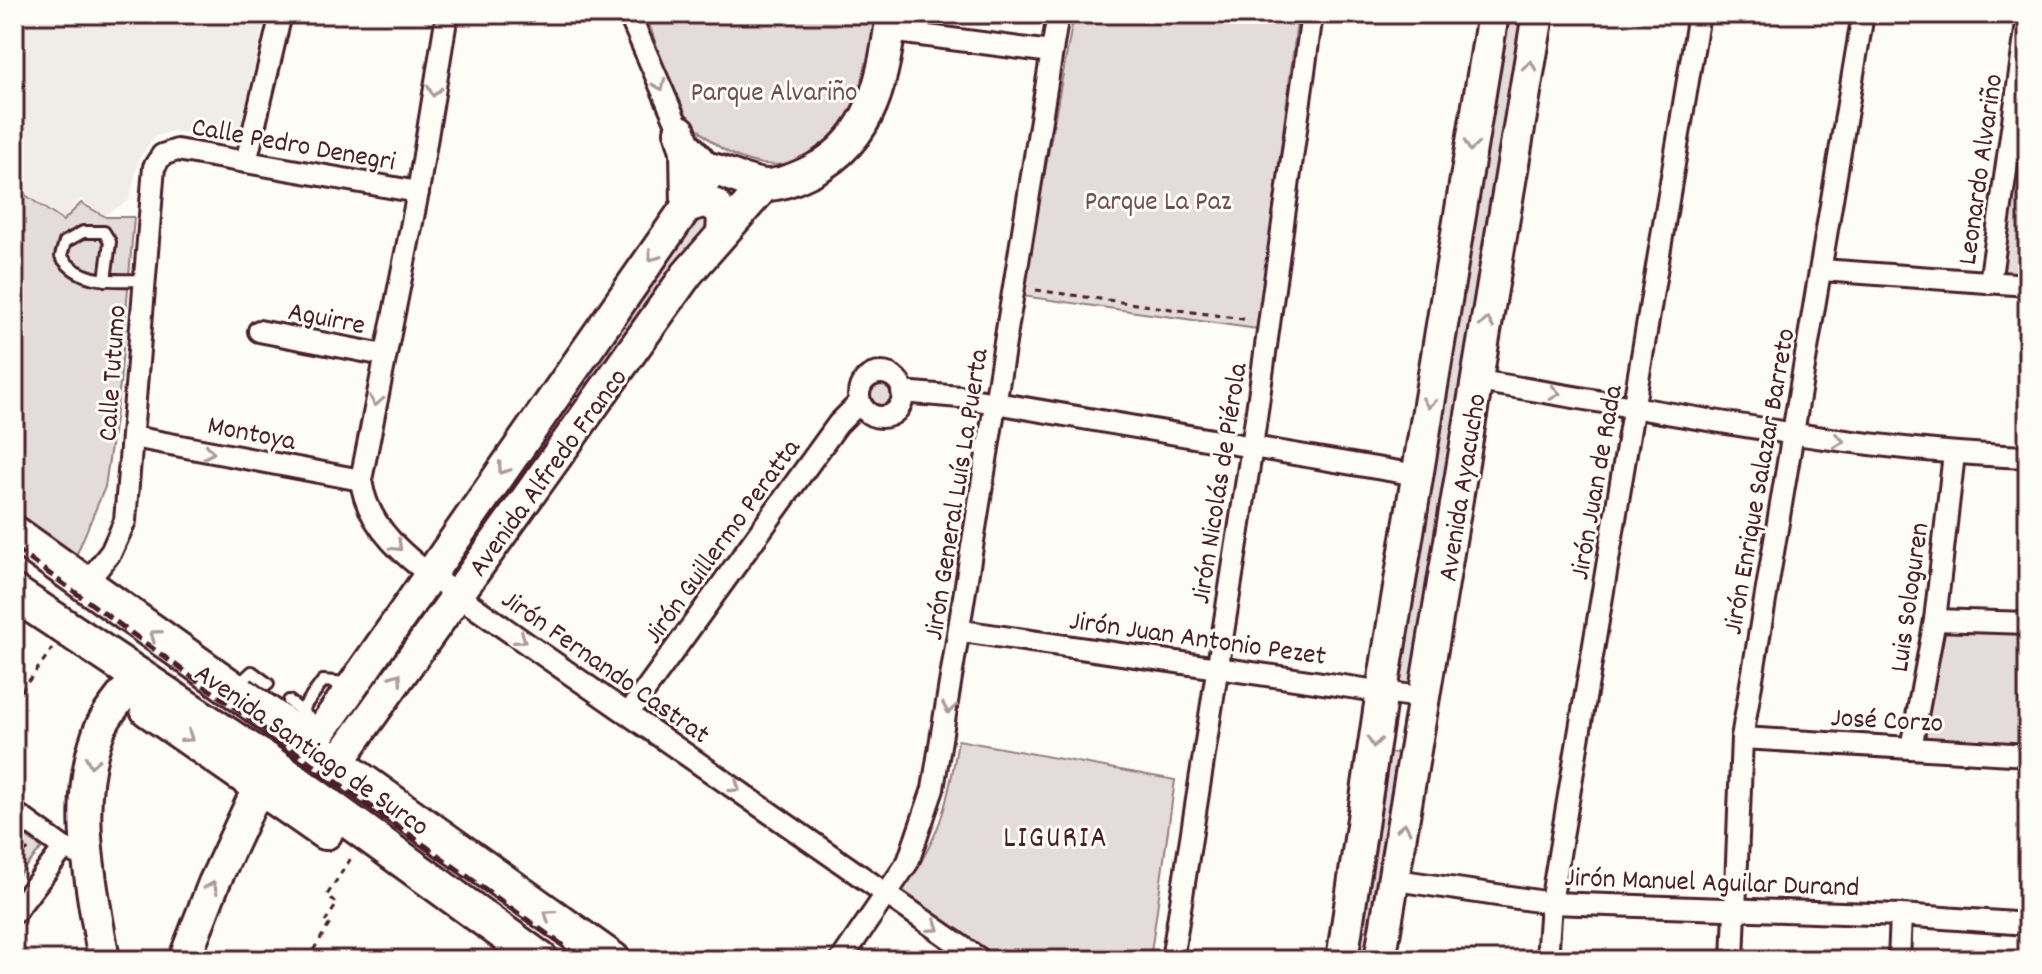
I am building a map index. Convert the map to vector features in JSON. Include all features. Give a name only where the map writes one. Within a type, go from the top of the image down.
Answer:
[{"type":"main road","name":"Avenida Santiago de Surco","points":[[14,533],[232,691],[313,738],[613,960]]},
{"type":"main road","name":"Avenida Santiago de Surco","points":[[16,596],[124,693],[509,960]]},
{"type":"main road","name":"Avenida Santiago de Surco","points":[[58,632],[272,765],[541,960]]},
{"type":"street","points":[[246,162],[281,14]]},
{"type":"street","name":"Jirón Fernando Castrat","points":[[447,14],[418,192],[361,480],[363,498],[375,524],[429,574],[457,595],[981,960]]},
{"type":"street","points":[[629,14],[680,131],[686,151],[687,207],[702,202],[716,205],[723,217],[722,233]]},
{"type":"street","name":"Jirón General Luís La Puerta","points":[[841,960],[915,847],[930,805],[962,631],[1058,14]]},
{"type":"street","name":"Jirón Nicolás de Piérola","points":[[1172,960],[1252,447],[1312,14]]},
{"type":"street","name":"Avenida Ayacucho","points":[[1342,960],[1382,691],[1493,14]]},
{"type":"street","name":"Avenida Ayacucho","points":[[1380,960],[1396,880],[1538,14]]},
{"type":"street","name":"Jirón Juan de Rada","points":[[1547,960],[1551,903],[1699,14]]},
{"type":"street","name":"Jirón Enrique Salazar Barreto","points":[[1733,960],[1742,738],[1790,435],[1822,270],[1863,14]]},
{"type":"street","name":"Leonardo Alvariño","points":[[1990,283],[2020,126],[2028,16]]},
{"type":"street","points":[[680,131],[713,169],[765,185],[786,182],[808,172],[852,143],[877,93],[891,22],[1051,52]]},
{"type":"street","name":"Calle Pedro Denegri","points":[[162,155],[177,150],[418,192]]},
{"type":"street","name":"Calle Tutumo","points":[[85,585],[111,552],[125,521],[154,167],[162,155]]},
{"type":"street","name":"Avenida Alfredo Franco","points":[[313,738],[713,169]]},
{"type":"street","name":"Avenida Alfredo Franco","points":[[313,738],[376,708],[687,274],[765,185]]},
{"type":"street","points":[[1822,270],[2028,285]]},
{"type":"street","name":"Aguirre","points":[[259,331],[384,355]]},
{"type":"street","points":[[876,374],[896,379],[902,392],[900,406],[889,415],[875,416],[860,402],[860,388],[876,374]]},
{"type":"street","points":[[1478,381],[1790,435],[1954,454],[2028,457]]},
{"type":"street","points":[[902,392],[997,403],[1417,475]]},
{"type":"street","name":"Jirón Guillermo Peratta","points":[[628,714],[838,424],[860,402]]},
{"type":"street","name":"Montoya","points":[[133,437],[361,480]]},
{"type":"street","name":"Luis Sologuren","points":[[1911,748],[1935,620],[1954,454]]},
{"type":"street","points":[[1935,620],[2028,623]]},
{"type":"street","name":"Jirón Juan Antonio Pezet","points":[[962,631],[1426,698]]},
{"type":"street","points":[[352,686],[376,708]]},
{"type":"street","points":[[104,960],[76,853],[98,734],[124,693]]},
{"type":"street","name":"José Corzo","points":[[1742,738],[2028,755]]},
{"type":"street","points":[[184,960],[214,883],[259,786]]},
{"type":"street","points":[[14,812],[76,853]]},
{"type":"street","points":[[14,913],[76,853]]},
{"type":"street","name":"Jirón Manuel Aguilar Durand","points":[[1396,880],[1551,903],[1901,915],[2028,924]]},
{"type":"street","points":[[1899,960],[1901,915]]},
{"type":"lane","points":[[105,280],[110,242],[104,232],[83,232],[65,242],[61,256],[67,266],[83,275],[105,280],[145,280]]},
{"type":"lane","points":[[232,691],[252,672],[268,684]]},
{"type":"lane","points":[[289,701],[313,738]]},
{"type":"path","points":[[1036,290],[1252,321]]},
{"type":"path","points":[[14,701],[58,632]]},
{"type":"path","points":[[14,860],[35,844]]},
{"type":"path","points":[[307,960],[329,925],[324,923],[337,904],[327,895],[354,852]]},
{"type":"shaded area","points":[[14,14],[266,14],[239,133],[228,140],[172,131],[154,137],[139,158],[129,200],[105,215],[80,199],[63,219],[14,185]]},
{"type":"green space","name":"Parque Alvariño","points":[[645,14],[877,14],[864,96],[844,130],[825,148],[804,159],[781,164],[758,163],[734,155],[712,141],[691,121],[672,85]]},
{"type":"green space","name":"Parque La Paz","points":[[1074,14],[1298,14],[1258,329],[1022,296]]},
{"type":"green space","points":[[1502,14],[1524,14],[1415,690],[1393,687]]},
{"type":"green space","points":[[2016,142],[2028,143],[2028,274],[2004,272]]},
{"type":"green space","points":[[14,187],[63,221],[81,203],[106,217],[134,217],[120,384],[105,487],[73,563],[14,518]]},
{"type":"green space","points":[[703,210],[716,216],[462,575],[445,567]]},
{"type":"green space","points":[[881,382],[891,385],[894,395],[891,405],[881,408],[871,405],[868,395],[871,385]]},
{"type":"green space","points":[[1935,620],[2028,623],[2028,755],[1911,748]]},
{"type":"green space","points":[[958,740],[1175,780],[1150,960],[1003,960],[901,893],[934,838],[946,802]]},
{"type":"green space","points":[[1399,752],[1369,960],[1348,960],[1382,755]]},
{"type":"green space","points":[[14,829],[42,848],[14,880]]},
{"type":"railway","points":[[14,548],[583,960]]},
{"type":"district","name":"LIGURIA","points":[[1056,836]]}]
